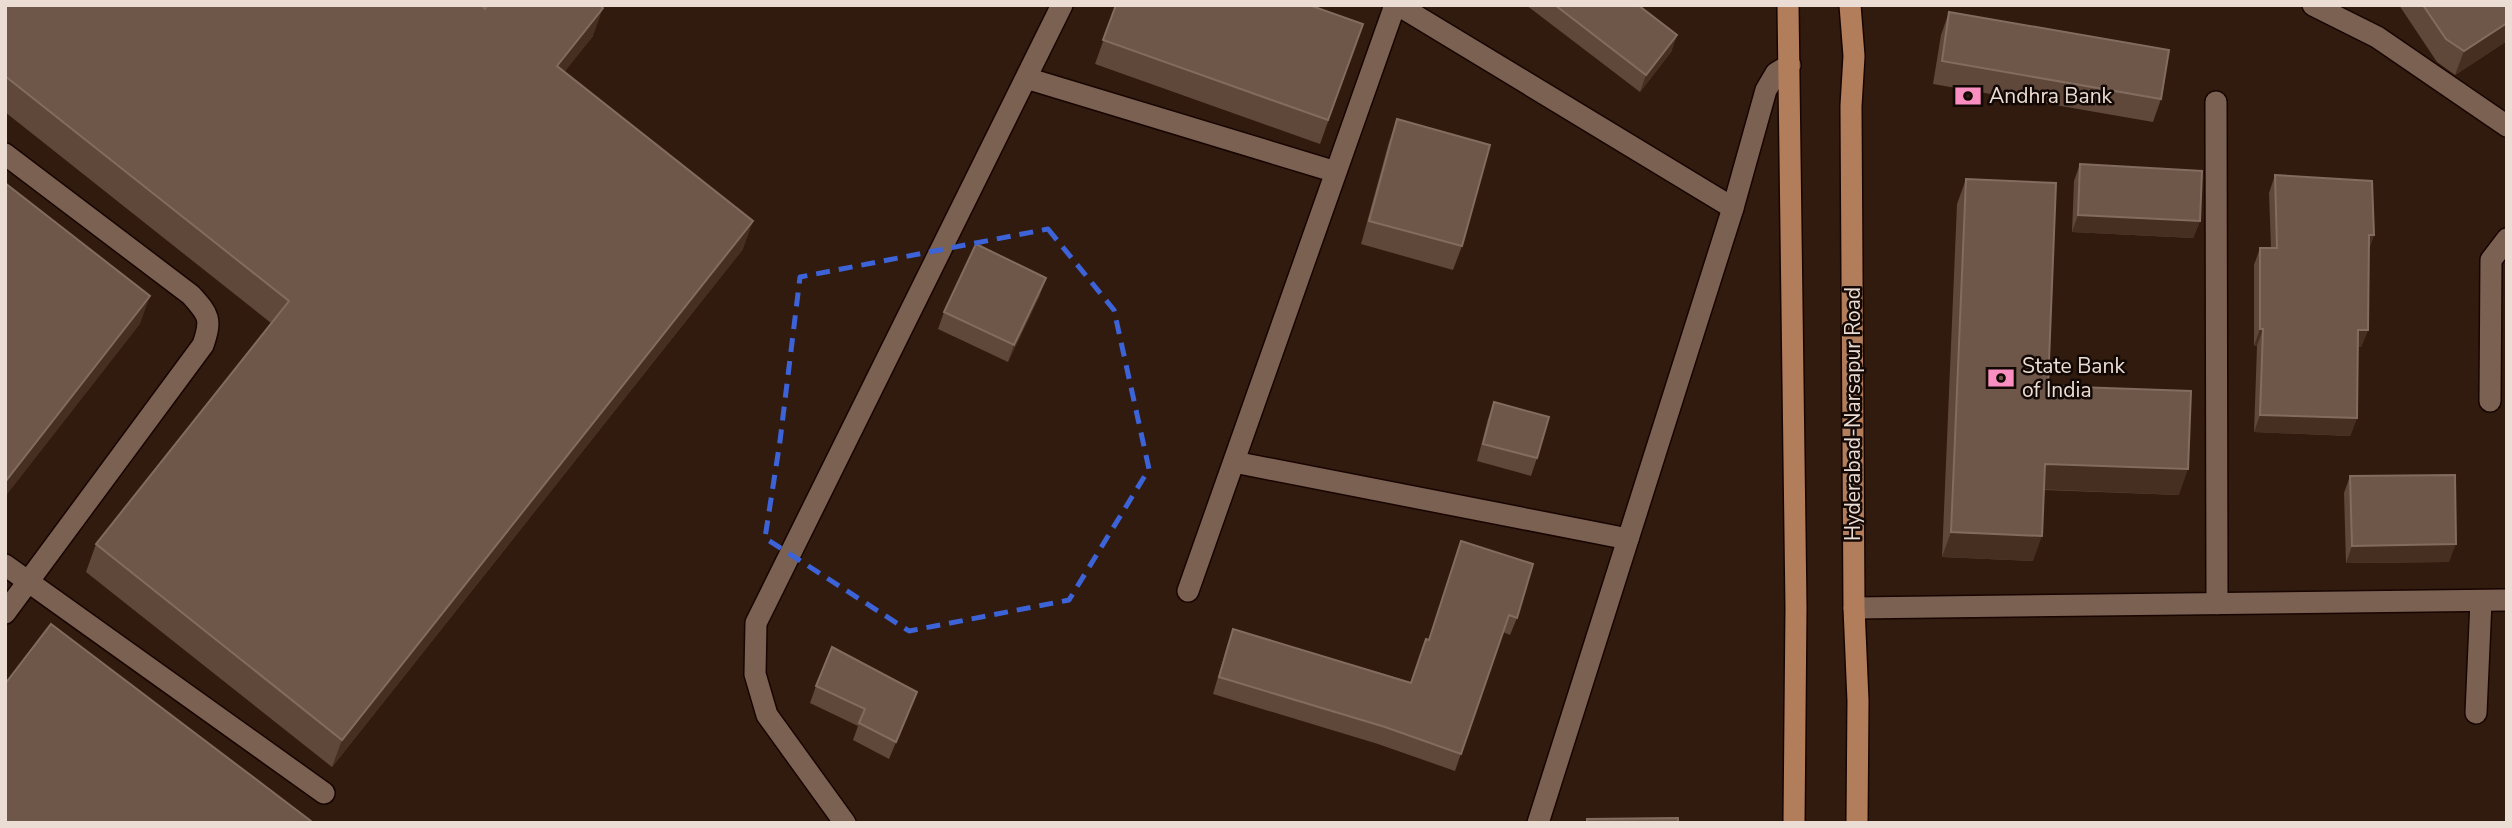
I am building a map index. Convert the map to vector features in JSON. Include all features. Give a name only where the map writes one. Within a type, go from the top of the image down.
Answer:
[{"type":"main road","points":[[1788,5],[1796,608],[1794,823]]},
{"type":"main road","name":"Hyderabad-Narsapur Road","points":[[1850,5],[1854,56],[1851,106],[1857,823]]},
{"type":"street","points":[[845,823],[767,715],[755,674],[756,623],[1062,5]]},
{"type":"street","points":[[1188,591],[1397,5],[1733,208]]},
{"type":"street","points":[[2313,5],[2377,37],[2507,126]]},
{"type":"street","points":[[1538,823],[1733,208],[1766,90],[1776,73],[1790,65]]},
{"type":"street","points":[[1026,78],[1336,172]]},
{"type":"street","points":[[2216,102],[2217,604]]},
{"type":"street","points":[[5,154],[191,295],[206,311],[209,325],[203,345],[5,613]]},
{"type":"street","points":[[2490,401],[2491,260],[2507,239]]},
{"type":"street","points":[[1234,461],[1628,538]]},
{"type":"street","points":[[5,565],[324,793]]},
{"type":"street","points":[[1854,608],[2507,600]]},
{"type":"street","points":[[2476,713],[2481,601]]},
{"type":"highlighted area","points":[[1048,229],[1114,310],[1149,469],[1069,600],[909,631],[765,538],[800,277]]},
{"type":"building","points":[[5,5],[481,5],[485,9],[488,5],[600,5],[603,8],[557,66],[753,221],[342,740],[96,544],[289,301],[5,76]]},
{"type":"building","points":[[1116,5],[1309,5],[1363,24],[1328,120],[1103,40]]},
{"type":"building","points":[[1555,5],[1638,5],[1677,35],[1646,75]]},
{"type":"building","points":[[2423,5],[2507,5],[2507,23],[2464,51],[2446,39]]},
{"type":"building","points":[[1949,12],[2169,50],[2161,99],[1942,61]]},
{"type":"building","points":[[1397,119],[1490,145],[1462,246],[1369,221]]},
{"type":"building","points":[[2080,164],[2202,171],[2200,221],[2078,215]]},
{"type":"building","points":[[2275,175],[2372,181],[2374,235],[2369,235],[2368,330],[2358,330],[2357,418],[2260,415],[2263,329],[2260,329],[2260,248],[2277,248]]},
{"type":"building","points":[[1966,179],[2056,183],[2048,386],[2191,391],[2188,469],[2045,464],[2042,536],[1951,532]]},
{"type":"building","points":[[5,183],[150,296],[5,482]]},
{"type":"building","points":[[976,244],[1046,278],[1014,345],[944,312]]},
{"type":"building","points":[[1494,402],[1549,417],[1537,458],[1483,444]]},
{"type":"building","points":[[2455,475],[2456,544],[2352,546],[2350,476]]},
{"type":"building","points":[[1461,541],[1533,564],[1517,618],[1509,615],[1461,754],[1385,727],[1219,677],[1233,629],[1411,683],[1426,639],[1429,640]]},
{"type":"building","points":[[51,624],[311,821],[5,823],[5,684]]},
{"type":"building","points":[[832,647],[917,692],[896,742],[859,723],[865,709],[816,686]]},
{"type":"building","points":[[1678,818],[1678,823],[1587,823],[1587,819]]},
{"type":"place","name":"Andhra Bank","points":[[1968,96]]},
{"type":"place","name":"State Bank of India","points":[[2001,378]]}]
